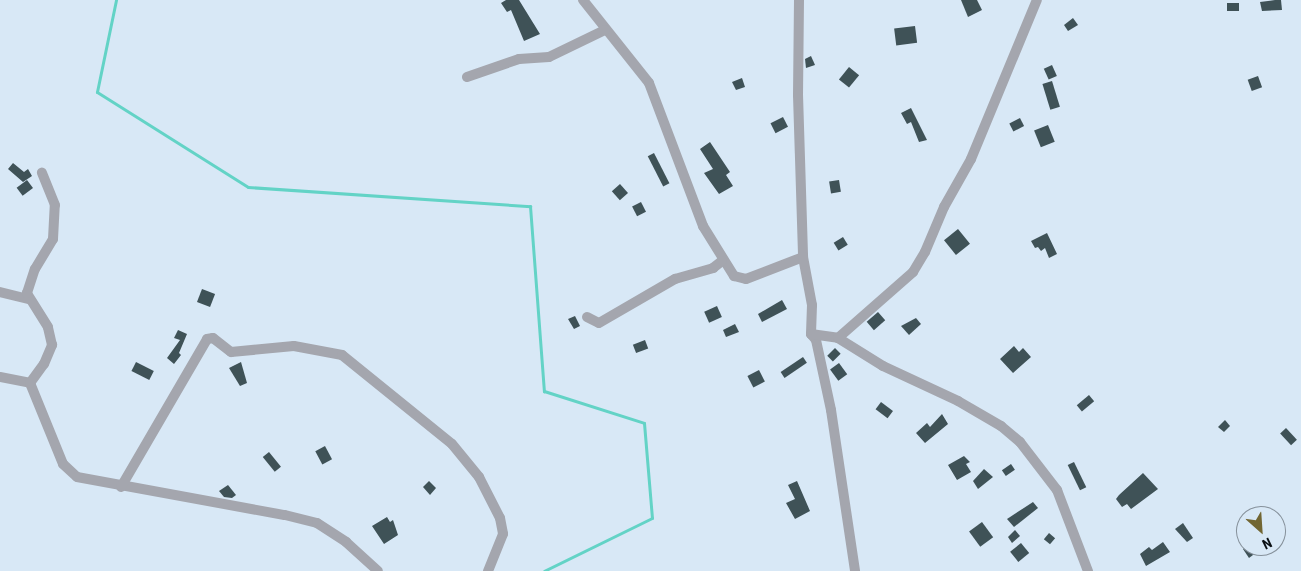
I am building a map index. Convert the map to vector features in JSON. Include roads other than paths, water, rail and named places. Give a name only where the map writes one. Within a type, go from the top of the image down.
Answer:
[{"type":"street","points":[[582,0],[649,84],[703,226],[722,261],[734,276],[746,279],[803,257]]},
{"type":"street","points":[[799,0],[798,95],[803,257],[812,305],[811,334],[816,340],[831,410],[855,571]]},
{"type":"street","points":[[838,338],[913,272],[926,252],[944,207],[971,159],[1037,0]]},
{"type":"street","points":[[467,77],[519,59],[559,54],[605,30]]},
{"type":"street","points":[[30,383],[44,364],[52,345],[48,327],[28,299],[28,287],[34,270],[53,239],[55,205],[42,172]]},
{"type":"street","points":[[587,317],[599,323],[675,279],[713,268],[722,261]]},
{"type":"street","points":[[0,292],[28,299]]},
{"type":"street","points":[[811,334],[838,338],[883,366],[958,401],[1001,426],[1020,442],[1057,490],[1088,571]]},
{"type":"street","points":[[121,487],[207,339],[213,338],[232,352],[294,346],[342,355],[452,444],[480,477],[500,518],[503,534],[488,571]]},
{"type":"street","points":[[0,377],[30,383]]},
{"type":"street","points":[[30,383],[63,464],[69,472],[77,477],[121,487],[256,509],[317,523],[346,542],[378,571]]},
{"type":"waterway","points":[[116,0],[97,92],[248,187],[530,206],[544,391],[644,423],[652,518],[544,571]]}]
